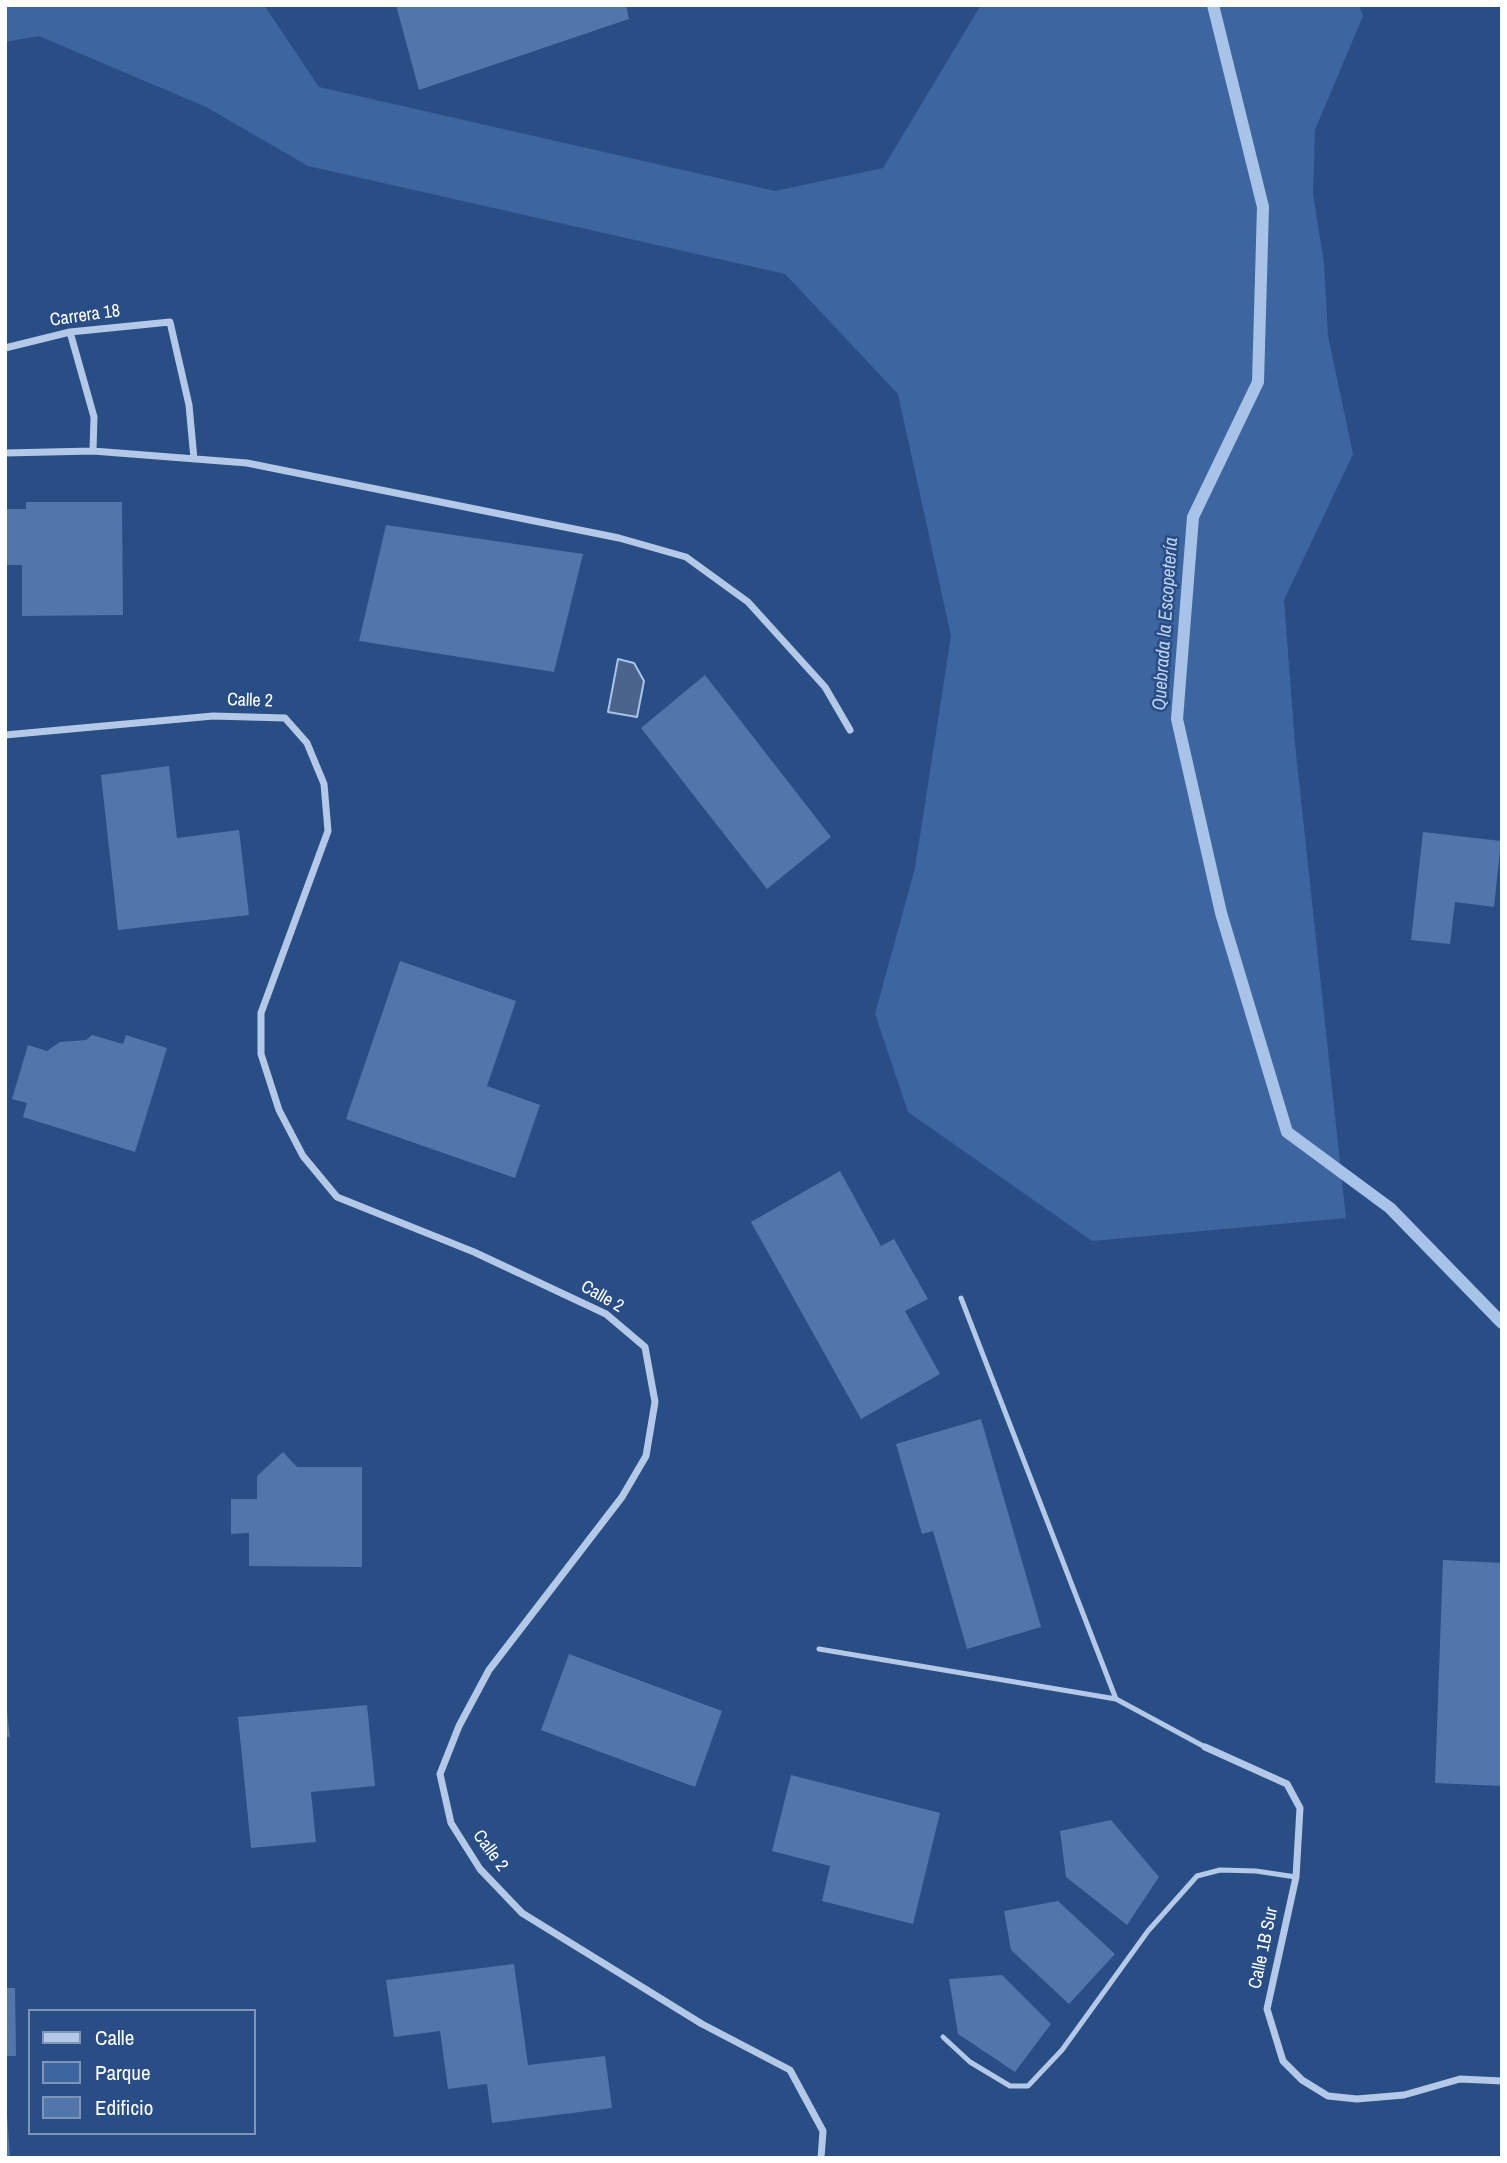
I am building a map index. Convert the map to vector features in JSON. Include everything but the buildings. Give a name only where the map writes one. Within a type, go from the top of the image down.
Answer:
[{"type":"street","name":"Carrera 18","points":[[5,348],[70,332],[170,322],[189,405],[194,459]]},
{"type":"street","points":[[70,332],[94,417],[93,451]]},
{"type":"street","points":[[5,453],[93,451],[247,463],[619,538],[686,557],[748,601],[825,687],[850,730]]},
{"type":"street","name":"Calle 2","points":[[5,735],[213,716],[285,718],[307,743],[324,783],[328,831],[261,1013],[261,1055],[279,1110],[297,1145],[337,1197],[474,1252],[606,1314],[646,1348],[655,1402],[646,1457],[622,1497],[489,1670],[459,1727],[440,1774],[451,1823],[480,1869],[522,1913],[702,2024],[790,2070],[823,2131],[821,2158]]},
{"type":"street","name":"Calle 1B Sur","points":[[1205,1747],[1287,1784],[1300,1808],[1296,1877],[1267,2010],[1283,2061],[1302,2080],[1328,2096],[1357,2099],[1404,2095],[1460,2079],[1502,2081]]},
{"type":"lane","points":[[961,1298],[1116,1699]]},
{"type":"lane","points":[[819,1649],[1116,1699],[1205,1747]]},
{"type":"lane","points":[[943,2037],[970,2062],[1010,2087],[1028,2086],[1062,2050],[1148,1931],[1197,1877],[1220,1870],[1256,1871],[1296,1877]]},
{"type":"green space","points":[[5,5],[264,5],[319,87],[775,191],[883,168],[981,5],[1359,5],[1363,16],[1315,130],[1313,194],[1324,263],[1328,336],[1353,454],[1284,600],[1295,744],[1346,1218],[1092,1241],[908,1112],[875,1014],[915,868],[951,636],[898,394],[785,274],[308,166],[206,107],[39,36],[5,42]]},
{"type":"shaded area","points":[[618,659],[634,663],[644,681],[637,717],[608,712]]},
{"type":"waterway","name":"Quebrada la Escopetería","points":[[1213,5],[1263,207],[1258,382],[1193,517],[1177,719],[1221,913],[1287,1132],[1390,1208],[1502,1323]]}]
